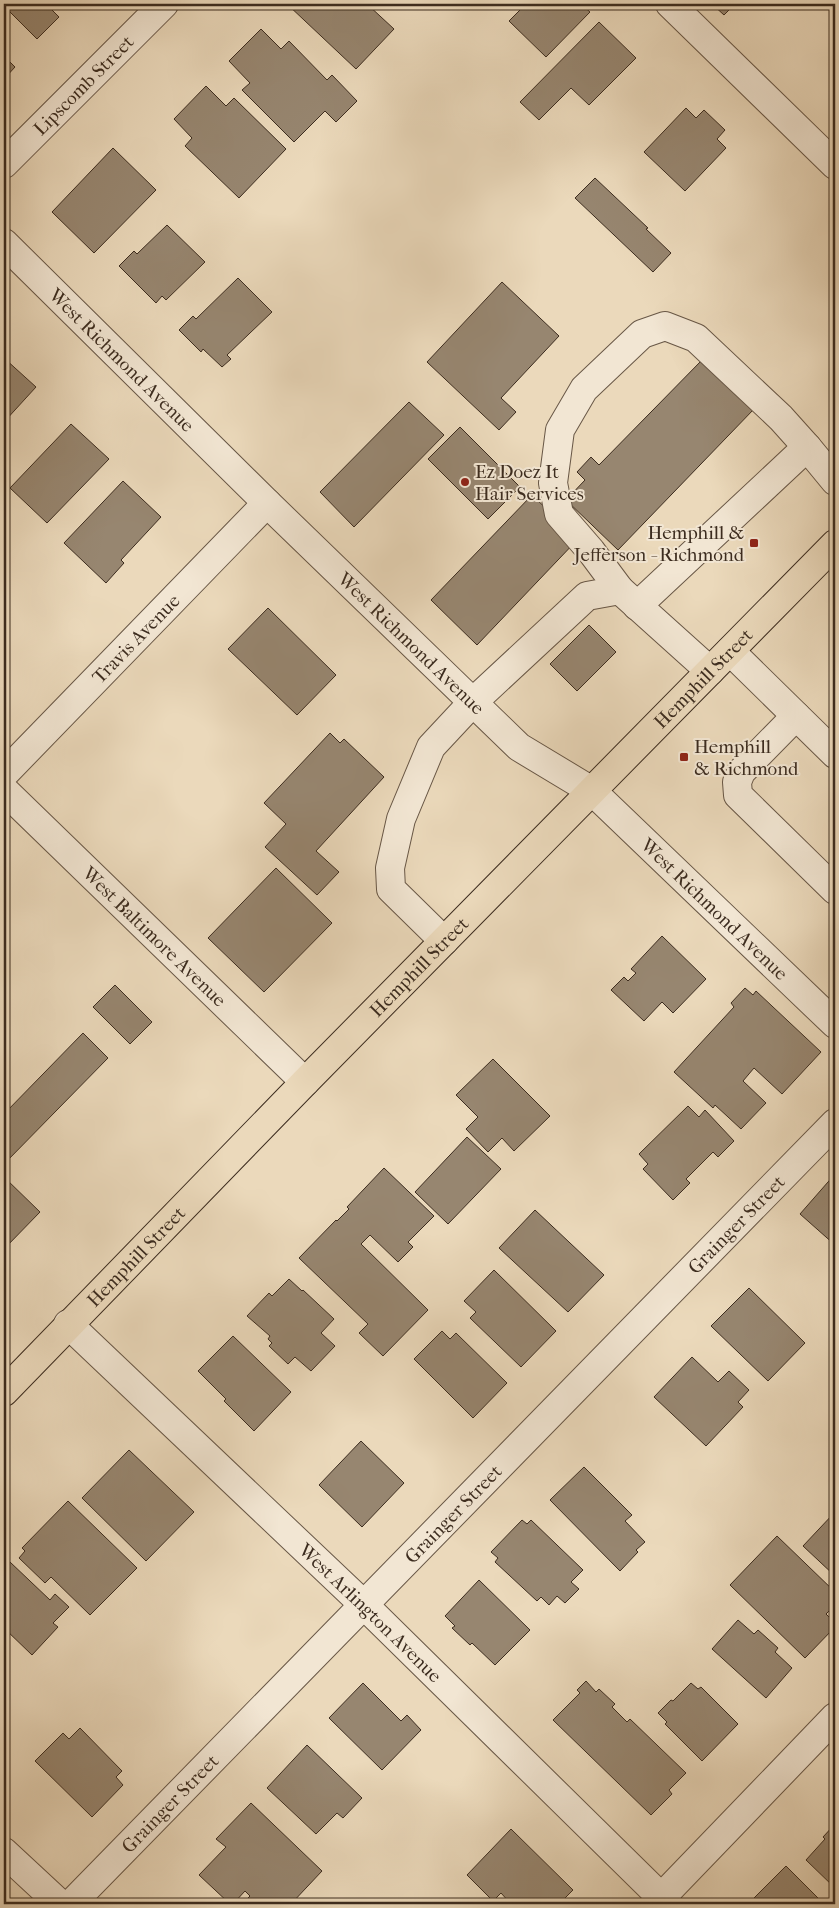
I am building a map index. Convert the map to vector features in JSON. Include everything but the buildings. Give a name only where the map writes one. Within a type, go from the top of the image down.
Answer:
[{"type":"main road","name":"Hemphill Street","points":[[8,1381],[68,1324],[835,544]]},
{"type":"street","name":"Lipscomb Street","points":[[4,164],[164,4]]},
{"type":"street","points":[[670,4],[835,165]]},
{"type":"street","name":"West Richmond Avenue","points":[[4,243],[267,503],[519,747],[592,791],[835,1024]]},
{"type":"street","points":[[710,671],[628,598],[559,514],[553,483],[560,430],[584,389],[642,334],[665,326],[696,338],[780,418],[835,481]]},
{"type":"street","points":[[444,941],[391,889],[390,868],[401,819],[431,747],[473,702],[587,596],[628,598],[807,448]]},
{"type":"street","name":"Travis Avenue","points":[[4,774],[267,503]]},
{"type":"street","points":[[730,651],[835,754]]},
{"type":"street","points":[[796,716],[741,772],[737,782],[738,795],[835,890]]},
{"type":"street","name":"West Baltimore Avenue","points":[[4,790],[304,1082]]},
{"type":"street","name":"Grainger Street","points":[[71,1904],[835,1123]]},
{"type":"street","name":"West Arlington Avenue","points":[[68,1324],[364,1605],[661,1902]]},
{"type":"street","points":[[661,1902],[835,1717]]},
{"type":"street","points":[[4,1852],[60,1904]]},
{"type":"place","name":"Ez Doez It Hair Services","points":[[465,482]]},
{"type":"place","name":"Hemphill & Jefferson - Richmond","points":[[754,543]]},
{"type":"place","name":"Hemphill & Richmond","points":[[684,757]]}]
